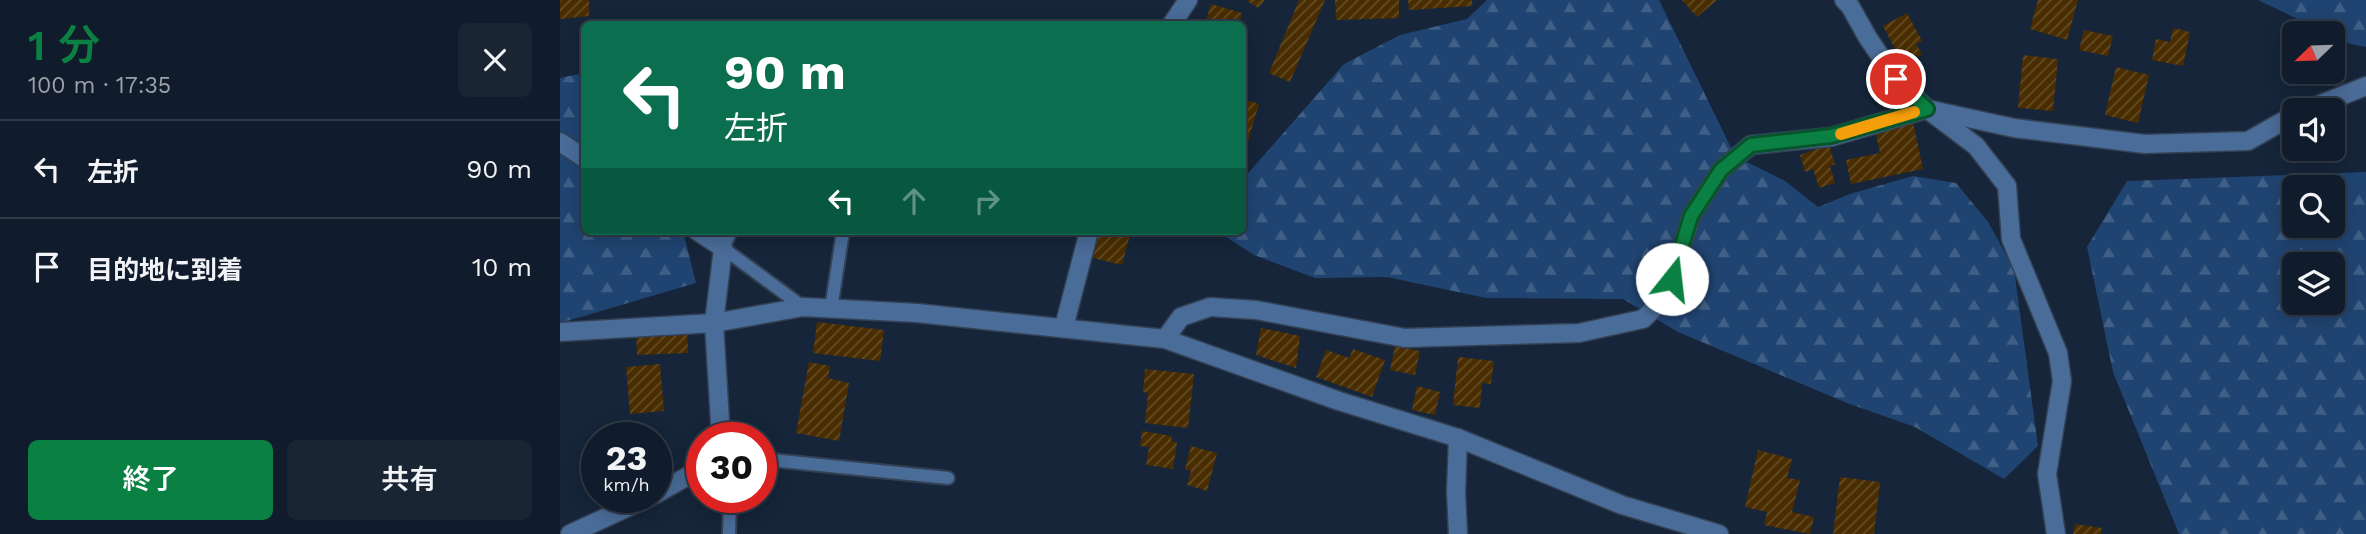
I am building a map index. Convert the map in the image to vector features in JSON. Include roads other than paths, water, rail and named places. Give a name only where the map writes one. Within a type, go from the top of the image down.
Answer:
[{"type":"street","points":[[1174,21],[1188,0]]},
{"type":"street","points":[[1844,0],[1896,79],[1927,109],[1976,146],[2007,186],[2011,239],[2058,353],[2062,381],[2048,474],[2056,534]]},
{"type":"street","points":[[2336,98],[2366,86]]},
{"type":"street","points":[[1165,339],[1181,317],[1210,307],[1256,310],[1405,338],[1579,333],[1643,319],[1668,295],[1691,216],[1721,170],[1751,145],[1831,136],[1927,109],[2014,128],[2145,144],[2248,141],[2282,123]]},
{"type":"street","points":[[560,142],[581,156]]},
{"type":"street","points":[[703,235],[723,248],[714,323],[721,422]]},
{"type":"street","points":[[1064,327],[1088,235]]},
{"type":"street","points":[[560,332],[714,323],[803,307],[917,313],[1165,339],[1339,401],[1458,438],[1622,505],[1719,534]]},
{"type":"street","points":[[1458,438],[1458,534]]},
{"type":"street","points":[[570,534],[615,513]]},
{"type":"lane","points":[[729,235],[723,248],[803,307]]},
{"type":"lane","points":[[831,309],[843,235]]},
{"type":"lane","points":[[777,461],[948,478]]},
{"type":"lane","points":[[729,534],[730,513]]}]
